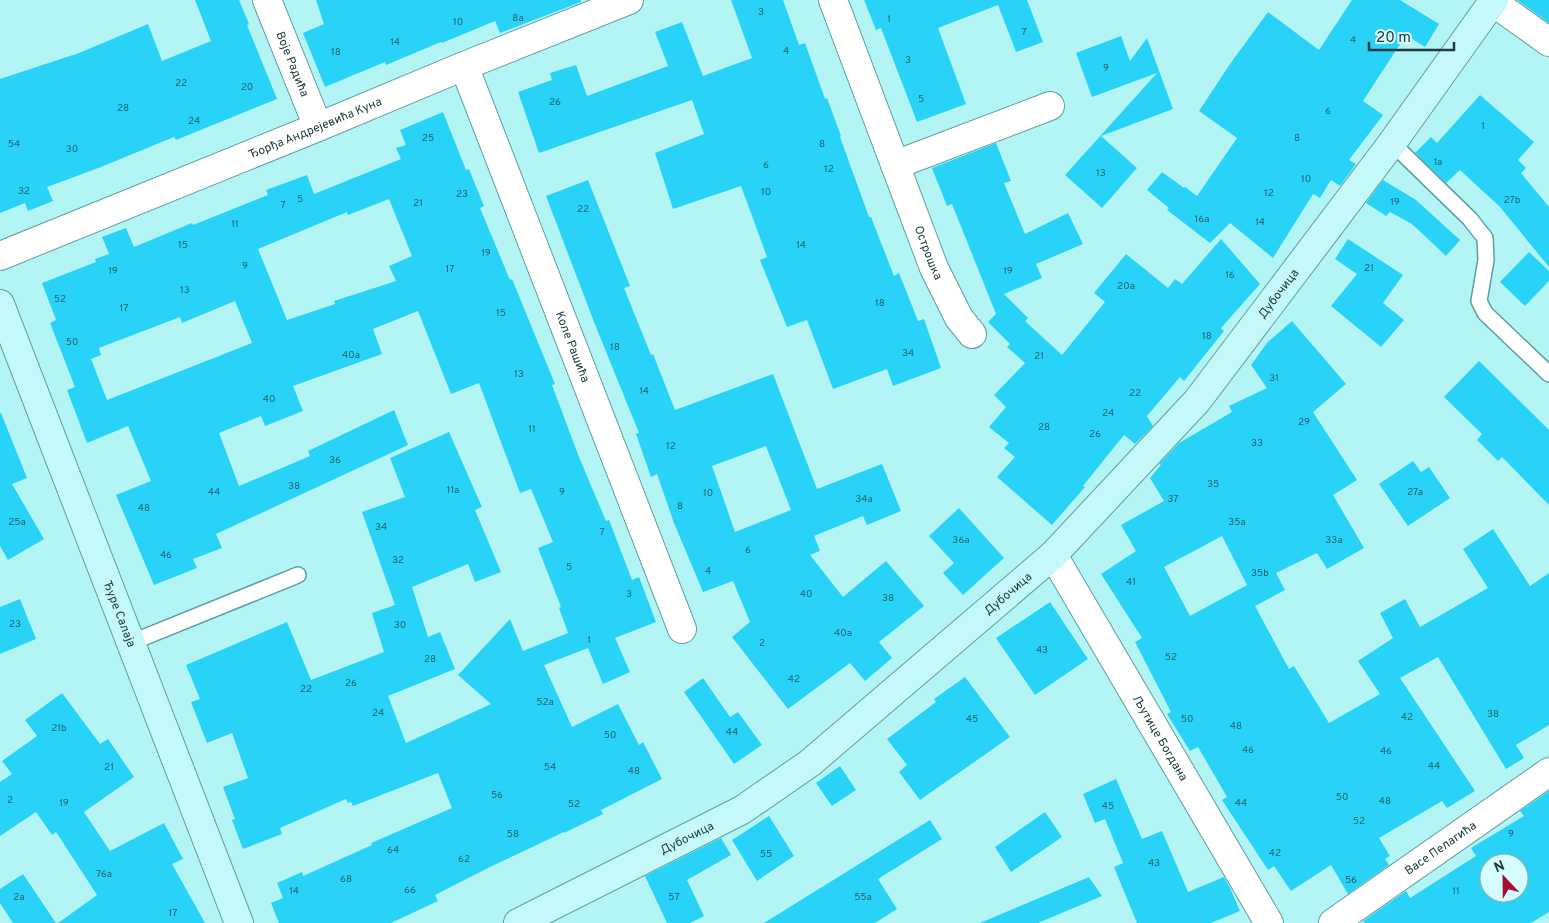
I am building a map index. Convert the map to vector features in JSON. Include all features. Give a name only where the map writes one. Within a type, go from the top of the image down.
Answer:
[{"type":"street","name":"Воје Радића","points":[[267,0],[318,127]]},
{"type":"street","name":"Ђорђа Андрејевића Куна","points":[[0,256],[629,0]]},
{"type":"street","name":"Острошка","points":[[833,0],[934,268],[959,318],[972,334]]},
{"type":"street","points":[[1493,1],[1549,42]]},
{"type":"street","name":"Дубочица","points":[[518,923],[750,805],[810,763],[1052,554],[1197,401],[1392,143],[1493,1]]},
{"type":"street","name":"Коле Рашића","points":[[464,66],[682,629]]},
{"type":"street","points":[[895,164],[1050,106]]},
{"type":"street","name":"Ђуре Салаја","points":[[0,304],[239,923]]},
{"type":"street","name":"Љутице Богдана","points":[[1052,554],[1269,923]]},
{"type":"street","name":"Васе Пелагића","points":[[1333,923],[1549,772]]},
{"type":"lane","points":[[1392,143],[1470,219],[1485,238],[1486,260],[1479,301],[1485,313],[1549,374]]},
{"type":"lane","points":[[130,643],[298,574]]},
{"type":"building","points":[[195,0],[239,0],[277,99],[176,140],[174,137],[47,187],[53,201],[28,211],[25,203],[0,213],[0,79],[79,53],[148,24],[162,61],[211,41]]},
{"type":"building","points":[[316,0],[581,0],[581,2],[500,33],[495,21],[386,65],[385,62],[325,87],[303,33],[324,24]]},
{"type":"building","points":[[731,0],[783,0],[799,45],[805,43],[825,99],[827,98],[841,136],[869,217],[871,217],[894,276],[899,273],[918,321],[924,319],[941,368],[893,386],[887,369],[833,389],[807,320],[787,327],[760,260],[767,257],[741,186],[673,209],[655,153],[704,134],[692,100],[539,153],[518,92],[552,80],[550,73],[576,65],[587,96],[668,66],[655,32],[682,22],[703,76],[752,58]]},
{"type":"building","points":[[864,0],[1027,0],[1043,42],[1016,52],[998,5],[938,28],[966,104],[917,122],[881,28],[876,30]]},
{"type":"building","points":[[1352,0],[1400,0],[1439,24],[1425,47],[1406,35],[1363,101],[1383,115],[1349,160],[1356,164],[1340,186],[1331,180],[1320,198],[1313,194],[1273,258],[1230,223],[1210,243],[1167,210],[1169,208],[1147,190],[1162,172],[1197,196],[1237,138],[1199,111],[1268,12],[1319,50]]},
{"type":"building","points":[[1517,0],[1549,0],[1549,23]]},
{"type":"building","points":[[1121,36],[1130,61],[1147,38],[1173,109],[1101,136],[1137,168],[1102,208],[1065,175],[1157,73],[1092,97],[1076,53]]},
{"type":"building","points":[[1480,95],[1534,142],[1518,160],[1526,168],[1521,173],[1549,207],[1549,267],[1500,207],[1460,170],[1446,183],[1415,153],[1431,137],[1437,143]]},
{"type":"building","points":[[443,112],[466,170],[469,169],[484,206],[480,208],[510,280],[512,279],[555,384],[552,385],[579,457],[606,521],[609,520],[632,580],[639,577],[656,622],[615,638],[630,672],[603,684],[588,648],[544,665],[572,727],[618,704],[639,745],[643,742],[662,779],[601,810],[603,814],[435,895],[438,901],[391,923],[279,923],[271,903],[283,898],[277,883],[302,872],[303,876],[372,845],[371,843],[452,808],[438,773],[353,806],[346,799],[280,828],[282,834],[243,849],[232,820],[235,819],[223,787],[248,778],[232,733],[207,743],[191,702],[200,699],[186,665],[287,622],[311,680],[384,652],[372,613],[395,605],[362,512],[405,497],[390,458],[449,432],[482,507],[475,510],[501,572],[475,582],[468,564],[412,587],[428,637],[440,632],[455,669],[388,696],[406,743],[491,704],[458,675],[510,619],[523,651],[568,633],[559,608],[561,607],[538,548],[553,542],[531,489],[520,493],[479,383],[451,394],[418,311],[373,329],[382,354],[293,386],[303,411],[265,426],[261,416],[219,433],[239,486],[310,456],[308,451],[394,410],[408,445],[216,534],[222,548],[193,559],[197,568],[154,585],[116,495],[151,481],[128,426],[87,443],[67,390],[75,387],[50,323],[56,320],[42,283],[96,262],[95,259],[109,254],[102,237],[126,228],[134,247],[268,195],[266,190],[307,175],[314,194],[401,159],[396,148],[406,145],[400,130]],"holes":[[[389,199],[412,256],[389,266],[396,281],[334,301],[335,304],[287,320],[258,249],[347,212],[348,215]],[[235,301],[252,343],[107,400],[91,359],[101,355],[99,348],[180,317],[182,323]]]},
{"type":"building","points":[[996,143],[1011,181],[1004,183],[1025,234],[1068,213],[1083,244],[1036,264],[1042,278],[1004,294],[1028,318],[1025,321],[1062,355],[1105,302],[1094,293],[1126,254],[1168,288],[1175,279],[1182,284],[1221,239],[1260,284],[1221,328],[1224,331],[1184,381],[1180,377],[1147,416],[1153,426],[1135,444],[1124,435],[1083,486],[1085,487],[1052,525],[997,477],[1015,457],[1004,448],[1009,443],[989,427],[1006,407],[994,395],[1025,363],[1007,347],[1010,344],[988,322],[996,314],[952,204],[947,206],[932,168]]},
{"type":"building","points":[[588,180],[630,286],[624,288],[675,410],[773,374],[817,489],[882,464],[901,511],[867,525],[863,516],[814,536],[820,551],[810,555],[843,597],[886,561],[924,606],[879,642],[892,658],[865,681],[850,663],[788,709],[732,637],[750,622],[733,581],[703,592],[674,523],[657,474],[651,477],[636,434],[639,433],[546,196]],"holes":[[[766,446],[791,510],[735,532],[712,466]]]},
{"type":"building","points":[[1383,180],[1416,200],[1460,240],[1446,256],[1412,224],[1390,212],[1386,216],[1366,203]]},
{"type":"building","points":[[1348,239],[1403,275],[1383,303],[1404,320],[1381,347],[1331,306],[1357,274],[1335,259]]},
{"type":"building","points":[[1529,252],[1549,271],[1549,281],[1525,306],[1500,282]]},
{"type":"building","points":[[1292,321],[1346,384],[1313,412],[1357,480],[1333,495],[1364,548],[1327,569],[1317,553],[1276,573],[1285,590],[1255,606],[1289,669],[1294,666],[1329,723],[1380,694],[1358,661],[1393,638],[1380,613],[1405,599],[1420,627],[1488,588],[1463,549],[1493,529],[1530,586],[1549,573],[1549,725],[1516,745],[1524,758],[1506,769],[1438,657],[1400,678],[1475,791],[1447,808],[1442,801],[1379,838],[1390,856],[1385,859],[1389,865],[1348,894],[1331,865],[1291,891],[1274,866],[1268,870],[1222,800],[1227,797],[1198,747],[1190,751],[1167,714],[1171,712],[1135,642],[1142,638],[1101,574],[1136,551],[1121,525],[1164,501],[1150,478],[1161,465],[1159,464],[1179,443],[1232,412],[1229,406],[1267,388],[1251,365],[1267,343]],"holes":[[[1222,536],[1247,585],[1190,616],[1164,567]]]},
{"type":"building","points":[[1479,361],[1549,430],[1549,505],[1502,457],[1498,461],[1477,440],[1482,434],[1444,397]]},
{"type":"building","points":[[0,413],[27,478],[12,484],[44,539],[8,560],[0,546]]},
{"type":"building","points":[[1413,461],[1421,472],[1429,467],[1450,498],[1408,526],[1379,484]]},
{"type":"building","points":[[959,508],[1004,558],[963,595],[943,573],[954,563],[929,536]]},
{"type":"building","points":[[20,599],[36,639],[0,654],[0,607]]},
{"type":"building","points":[[1050,602],[1088,659],[1035,695],[996,638]]},
{"type":"building","points":[[965,677],[1010,737],[920,800],[899,772],[907,765],[887,739],[936,702],[934,699]]},
{"type":"building","points":[[703,678],[730,717],[738,712],[762,745],[734,764],[684,692]]},
{"type":"building","points":[[62,693],[100,744],[108,739],[134,777],[84,812],[110,851],[164,823],[183,859],[172,864],[205,923],[58,923],[97,895],[56,832],[52,835],[36,812],[0,836],[0,782],[12,774],[2,761],[37,736],[25,720]]},
{"type":"building","points":[[840,766],[856,790],[832,806],[816,783]]},
{"type":"building","points":[[1116,779],[1142,839],[1162,831],[1188,892],[1224,877],[1240,911],[1211,923],[1137,923],[1114,867],[1123,863],[1105,819],[1095,823],[1083,794]]},
{"type":"building","points":[[1549,791],[1549,912],[1531,923],[1365,923],[1363,921],[1406,891],[1410,898],[1476,856],[1471,848],[1524,816],[1520,811]]},
{"type":"building","points":[[1045,812],[1062,837],[1011,872],[995,847]]},
{"type":"building","points":[[769,816],[794,856],[757,881],[732,840]]},
{"type":"building","points":[[930,820],[942,839],[878,879],[897,909],[875,923],[764,923]]},
{"type":"building","points":[[721,838],[731,855],[687,880],[704,916],[690,923],[667,923],[645,876]]},
{"type":"building","points":[[23,874],[56,923],[13,923],[0,903],[0,889]]},
{"type":"building","points":[[1089,877],[1102,896],[1038,923],[980,923]]}]
